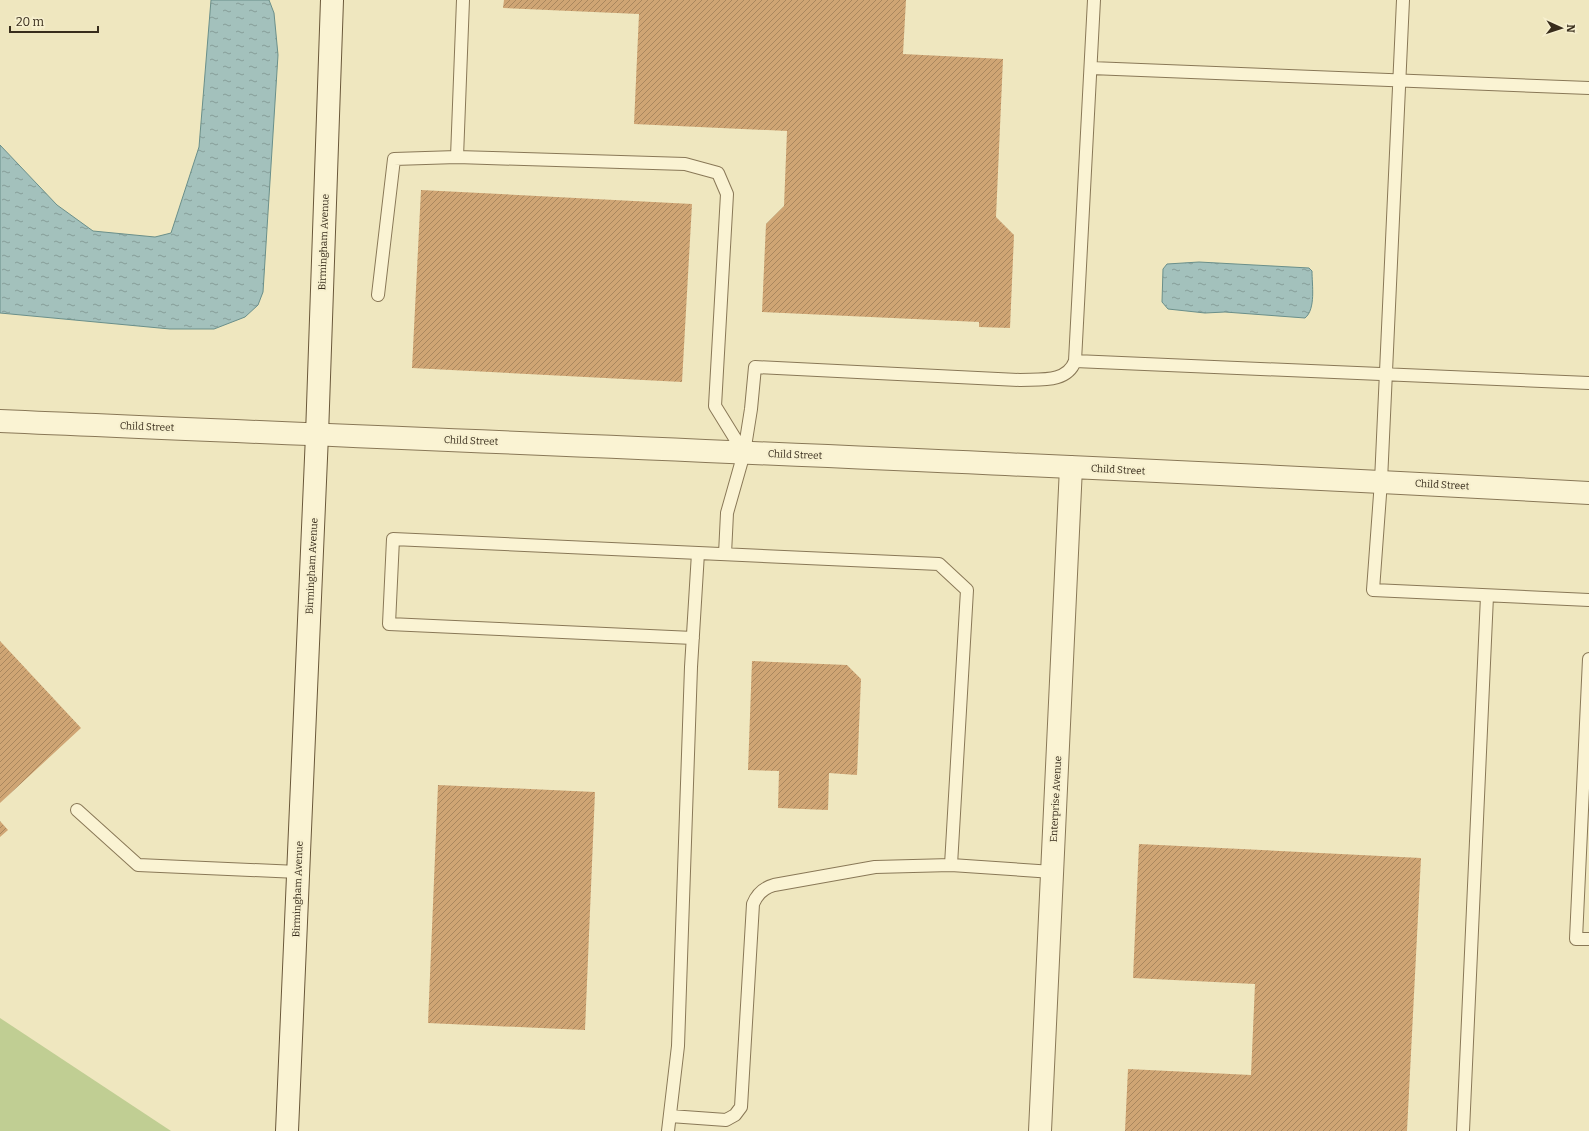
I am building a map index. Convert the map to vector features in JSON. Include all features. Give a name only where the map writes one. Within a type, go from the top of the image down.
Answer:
[{"type":"street","name":"Birmingham Avenue","points":[[287,1131],[317,435],[332,0]]},
{"type":"street","name":"Child Street","points":[[0,421],[1071,467],[1589,493]]},
{"type":"street","name":"Enterprise Avenue","points":[[1040,1131],[1071,467]]},
{"type":"lane","points":[[457,157],[463,0]]},
{"type":"lane","points":[[725,554],[727,512],[744,453],[751,409],[755,367],[1020,380],[1054,378],[1068,373],[1073,367],[1076,361],[1094,0]]},
{"type":"lane","points":[[1403,0],[1381,482],[1373,590],[1589,600]]},
{"type":"lane","points":[[1091,68],[1589,88]]},
{"type":"lane","points":[[378,295],[394,158],[457,157],[685,164],[718,173],[727,194],[715,406],[744,453]]},
{"type":"lane","points":[[1076,361],[1589,383]]},
{"type":"lane","points":[[693,638],[389,624],[393,539],[939,564],[967,590],[951,866]]},
{"type":"lane","points":[[668,1131],[678,1046],[693,638],[698,553]]},
{"type":"lane","points":[[1463,1131],[1487,596]]},
{"type":"lane","points":[[1589,659],[1576,939],[1589,939]]},
{"type":"lane","points":[[77,810],[138,865],[298,872]]},
{"type":"lane","points":[[670,1116],[726,1120],[735,1115],[741,1107],[753,904],[761,891],[774,885],[875,867],[951,866],[1053,872]]},
{"type":"green space","points":[[0,1018],[171,1131],[0,1131]]},
{"type":"water","points":[[211,0],[269,0],[274,13],[278,55],[263,292],[258,305],[245,317],[214,329],[170,329],[0,313],[0,145],[57,205],[93,231],[155,237],[171,233],[199,147]]},
{"type":"water","points":[[1199,262],[1309,268],[1312,271],[1313,296],[1311,309],[1305,318],[1225,312],[1205,313],[1168,309],[1162,302],[1163,269],[1167,264]]},
{"type":"building","points":[[504,0],[906,0],[903,54],[1003,59],[996,217],[1014,235],[1010,328],[979,327],[979,322],[762,312],[766,224],[784,206],[787,131],[634,124],[639,14],[503,8]]},
{"type":"building","points":[[421,190],[692,204],[682,382],[412,368]]},
{"type":"building","points":[[0,641],[81,728],[0,803]]},
{"type":"building","points":[[752,661],[847,665],[861,679],[857,775],[829,773],[828,810],[778,808],[779,771],[748,770]]},
{"type":"building","points":[[438,785],[595,792],[585,1030],[428,1023]]},
{"type":"building","points":[[0,821],[8,830],[0,837]]},
{"type":"building","points":[[1139,844],[1421,858],[1407,1131],[1125,1131],[1128,1069],[1251,1075],[1255,984],[1133,978]]}]
